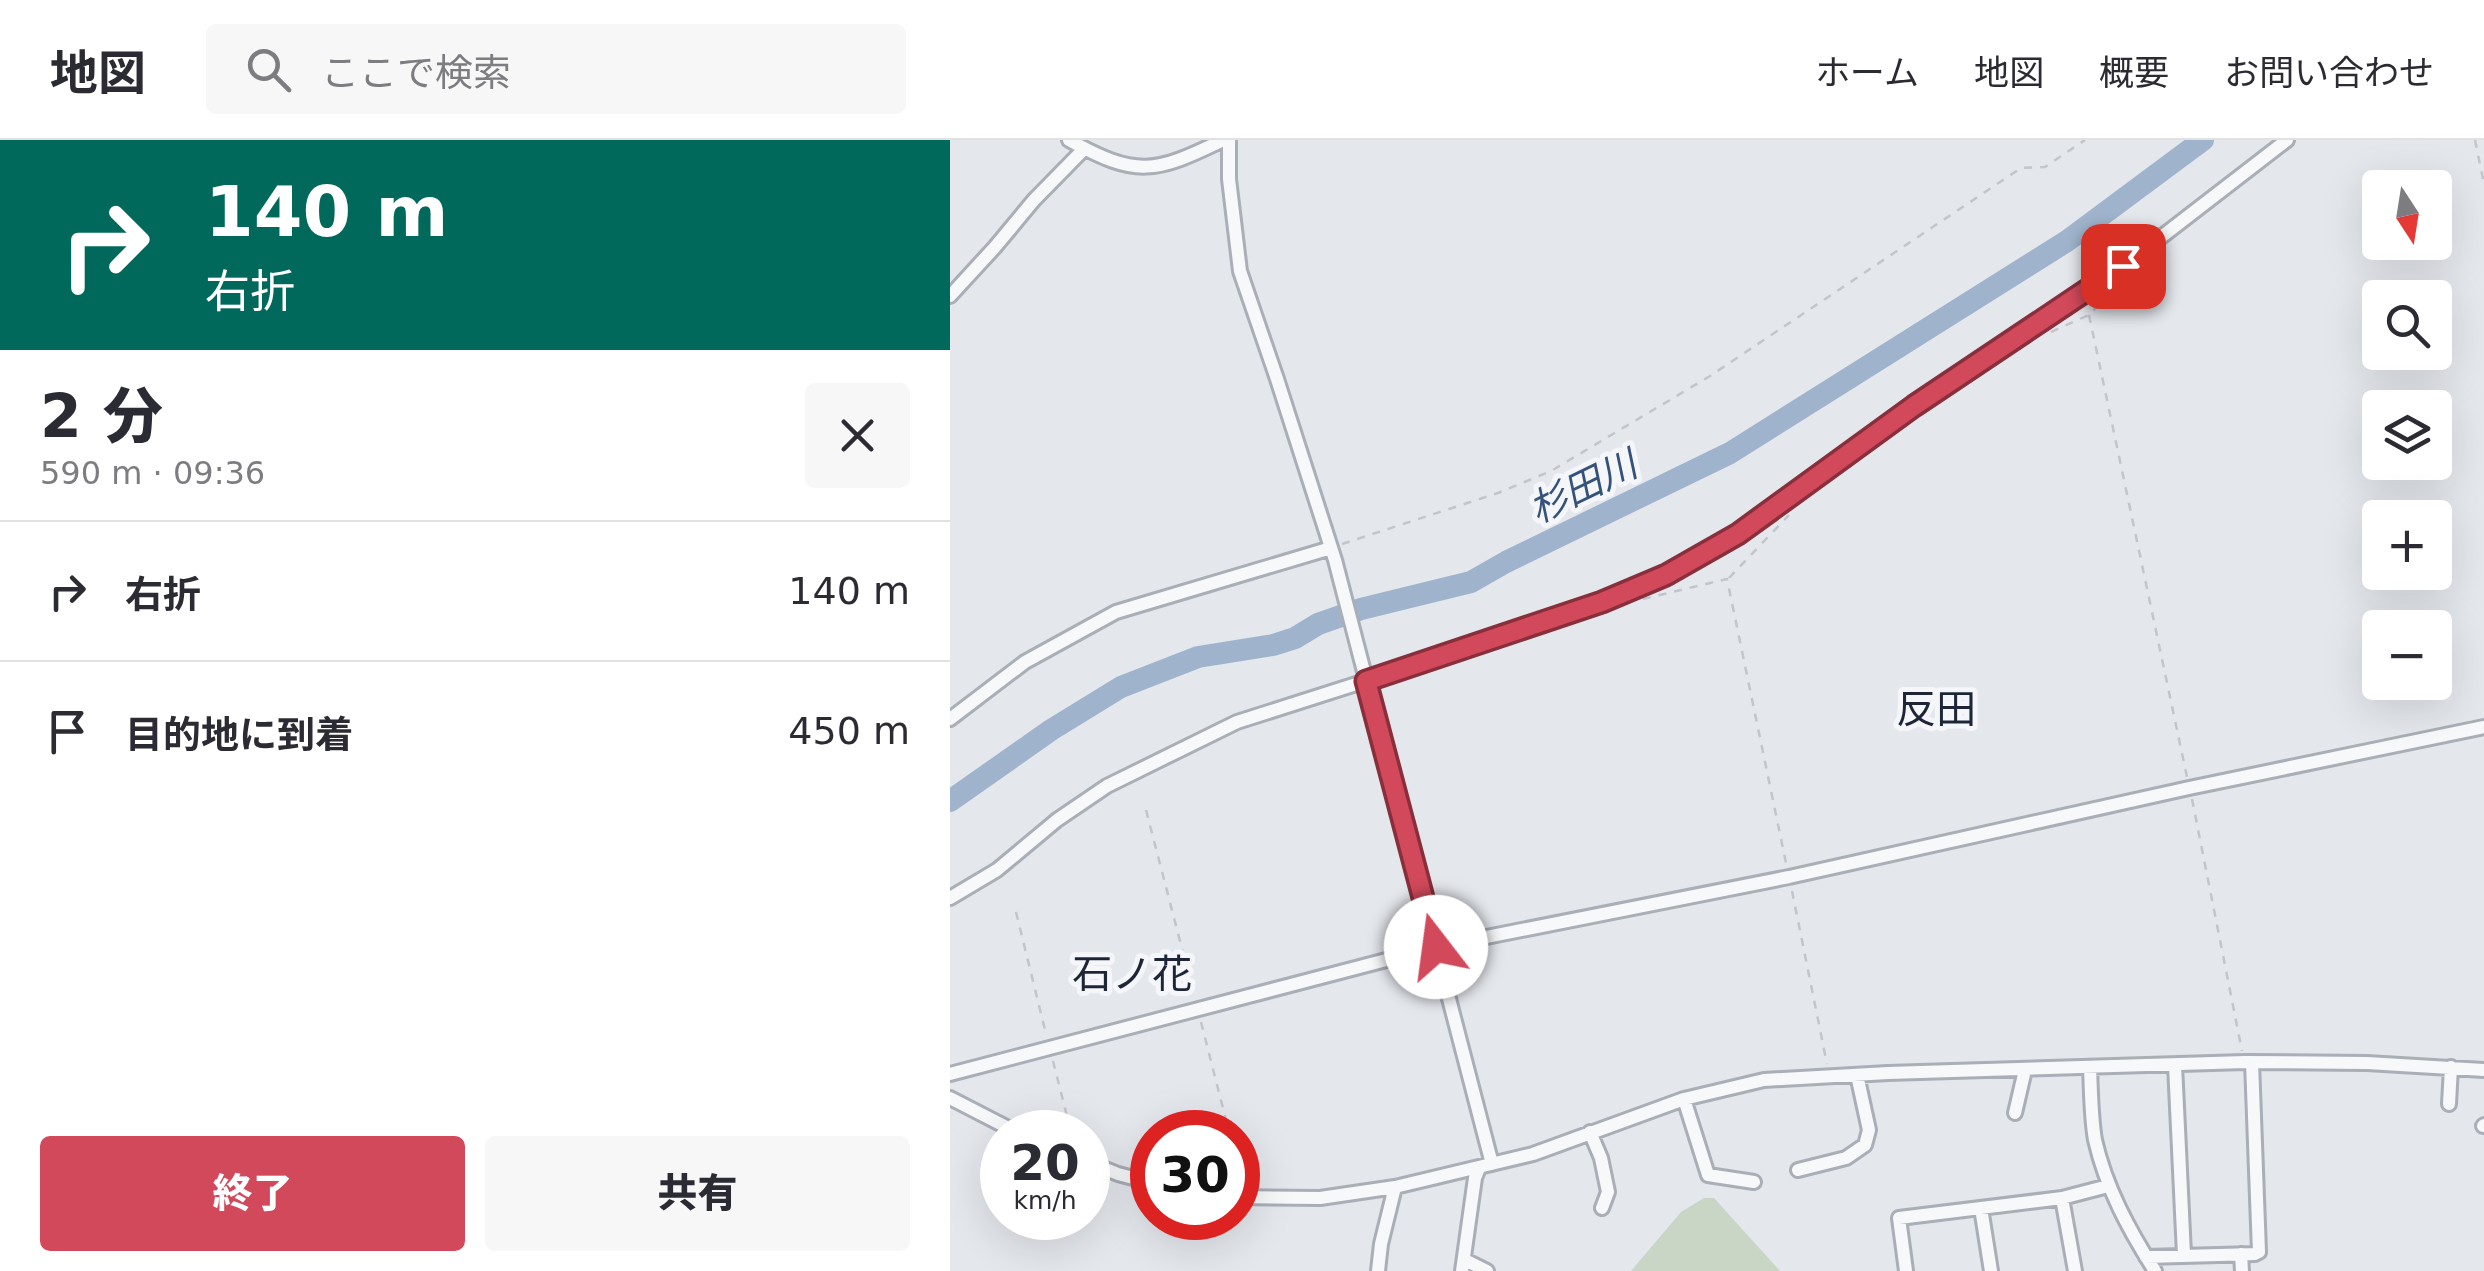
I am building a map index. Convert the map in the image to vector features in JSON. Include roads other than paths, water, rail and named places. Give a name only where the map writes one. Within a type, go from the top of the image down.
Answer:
[{"type":"street","points":[[1069,140],[1109,161],[1132,167],[1162,166],[1226,140],[1240,272],[1332,554],[1436,947],[1486,1166]]},
{"type":"street","points":[[950,898],[997,870],[1106,786],[1237,722],[1364,675],[1602,602],[1666,575],[1738,534],[1914,406],[2074,300],[2287,140]]},
{"type":"street","points":[[950,296],[1084,148]]},
{"type":"street","points":[[950,720],[1024,662],[1116,612],[1332,554]]},
{"type":"street","points":[[950,1074],[1436,947],[1789,877],[2484,727]]},
{"type":"street","points":[[2146,1257],[2259,1252],[2248,1062]]},
{"type":"street","points":[[1260,1198],[1320,1198],[1394,1187],[1486,1166],[1533,1154],[1684,1099],[1764,1080],[2248,1062],[2367,1062],[2484,1070]]},
{"type":"street","points":[[2175,1065],[2184,1255]]},
{"type":"street","points":[[2449,1104],[2451,1067]]},
{"type":"street","points":[[2090,1068],[2095,1137],[2108,1186],[2154,1271]]},
{"type":"street","points":[[2015,1112],[2024,1070]]},
{"type":"street","points":[[1798,1170],[1846,1158],[1865,1145],[1869,1130],[1858,1075]]},
{"type":"street","points":[[950,1098],[980,1113]]},
{"type":"street","points":[[1684,1099],[1708,1175],[1754,1182]]},
{"type":"street","points":[[1590,1132],[1601,1158],[1608,1192],[1602,1208]]},
{"type":"street","points":[[1486,1166],[1475,1178],[1466,1267],[1487,1271]]},
{"type":"street","points":[[1906,1271],[1898,1218],[2062,1198],[2108,1186]]},
{"type":"street","points":[[1378,1271],[1394,1187]]},
{"type":"street","points":[[2062,1198],[2075,1271]]},
{"type":"street","points":[[1981,1208],[1991,1271]]},
{"type":"street","points":[[2240,1254],[2242,1271]]},
{"type":"waterway","name":"杉田川","points":[[950,801],[1051,730],[1121,687],[1198,657],[1273,645],[1361,609],[1471,582],[1730,453],[2067,241],[2203,140]]},
{"type":"district","name":"反田","points":[[1936,709]]},
{"type":"district","name":"石ノ花","points":[[1132,974]]}]
